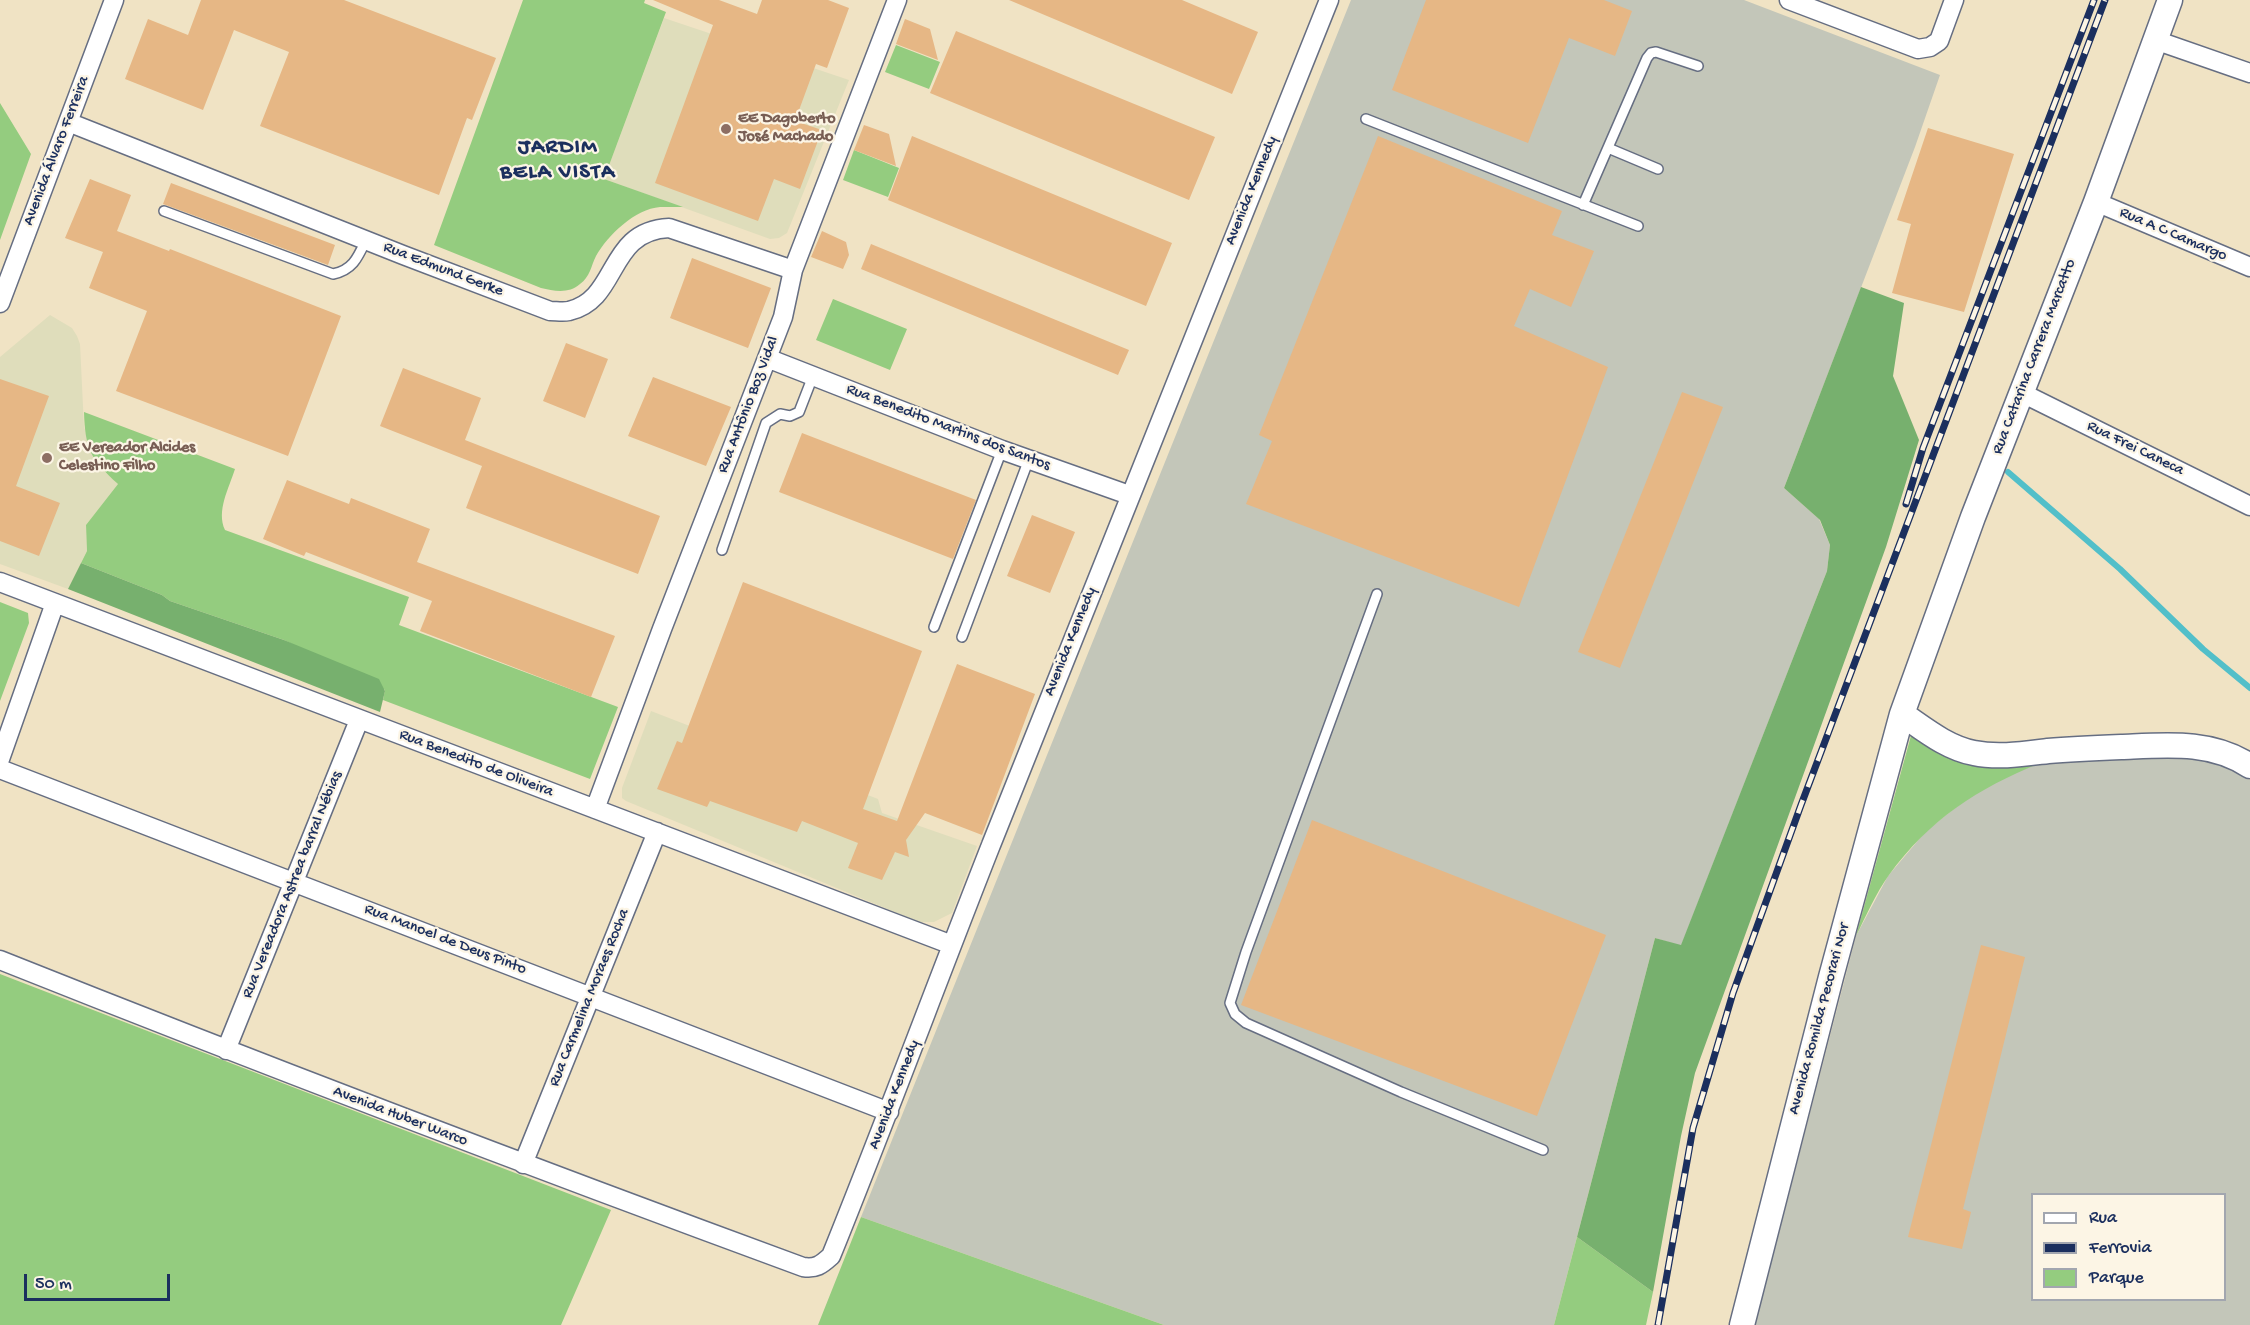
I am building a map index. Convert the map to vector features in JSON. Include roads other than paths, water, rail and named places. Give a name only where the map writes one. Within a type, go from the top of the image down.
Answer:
[{"type":"street","name":"Avenida Álvaro Ferreira","points":[[0,303],[114,0]]},
{"type":"street","name":"Rua Antônio Boz Vidal","points":[[595,809],[783,317],[794,270],[897,0]]},
{"type":"street","name":"Avenida Kennedy","points":[[803,1267],[821,1266],[831,1256],[1129,495],[1329,0]]},
{"type":"street","points":[[1789,0],[1918,49],[1930,47],[1938,42],[1954,0]]},
{"type":"street","name":"Rua Catarina Carrera Marcatto","points":[[1902,714],[1972,517],[2096,202],[2170,0]]},
{"type":"street","points":[[2155,40],[2250,73]]},
{"type":"street","name":"Rua Edmund Gerke","points":[[68,122],[550,311],[568,311],[584,305],[598,294],[627,246],[638,236],[652,229],[669,228],[794,270]]},
{"type":"street","name":"Rua A C Camargo","points":[[2096,202],[2250,267]]},
{"type":"street","name":"Rua Benedito Martins dos Santos","points":[[767,358],[1002,450],[1129,495]]},
{"type":"street","name":"Rua Frei Caneca","points":[[2020,392],[2250,506]]},
{"type":"street","name":"Rua Benedito de Oliveira","points":[[0,582],[952,945]]},
{"type":"street","points":[[0,759],[55,603]]},
{"type":"street","points":[[1902,714],[1939,739],[1974,753],[2004,755],[2178,744],[2208,748],[2237,757],[2250,766]]},
{"type":"street","name":"Avenida Romilda Pecorari Nor","points":[[1742,1325],[1834,965],[1902,714]]},
{"type":"street","name":"Rua Vereadora Astrea barral Nébias","points":[[226,1050],[359,720]]},
{"type":"street","name":"Rua Manoel de Deus Pinto","points":[[0,769],[889,1112]]},
{"type":"street","name":"Rua Carmelina Moraes Rocha","points":[[523,1164],[657,832]]},
{"type":"street","name":"Avenida Huber Warco","points":[[0,960],[523,1164],[803,1267]]},
{"type":"lane","points":[[1583,205],[1643,64],[1651,53],[1656,52],[1698,66]]},
{"type":"lane","points":[[1366,119],[1638,226]]},
{"type":"lane","points":[[1608,147],[1658,169]]},
{"type":"lane","points":[[164,211],[333,274],[348,269],[355,263],[366,240]]},
{"type":"lane","points":[[722,550],[766,423],[780,414],[790,416],[800,412],[813,376]]},
{"type":"lane","points":[[934,627],[1002,450]]},
{"type":"lane","points":[[962,637],[1029,459]]},
{"type":"lane","points":[[1377,594],[1246,952],[1230,1003],[1235,1014],[1246,1023],[1401,1092],[1543,1150]]},
{"type":"waterway","points":[[2008,472],[2120,569],[2203,649],[2250,688]]},
{"type":"railway","points":[[1906,504],[1923,448],[2094,0]]},
{"type":"railway","points":[[1658,1325],[1693,1128],[1733,993],[1801,805],[2105,0]]},
{"type":"place","name":"EE Dagoberto José Machado","points":[[726,129]]},
{"type":"place","name":"EE Vereador Alcides Celestino Filho","points":[[47,458]]},
{"type":"district","name":"JARDIM BELA VISTA","points":[[558,162]]}]
